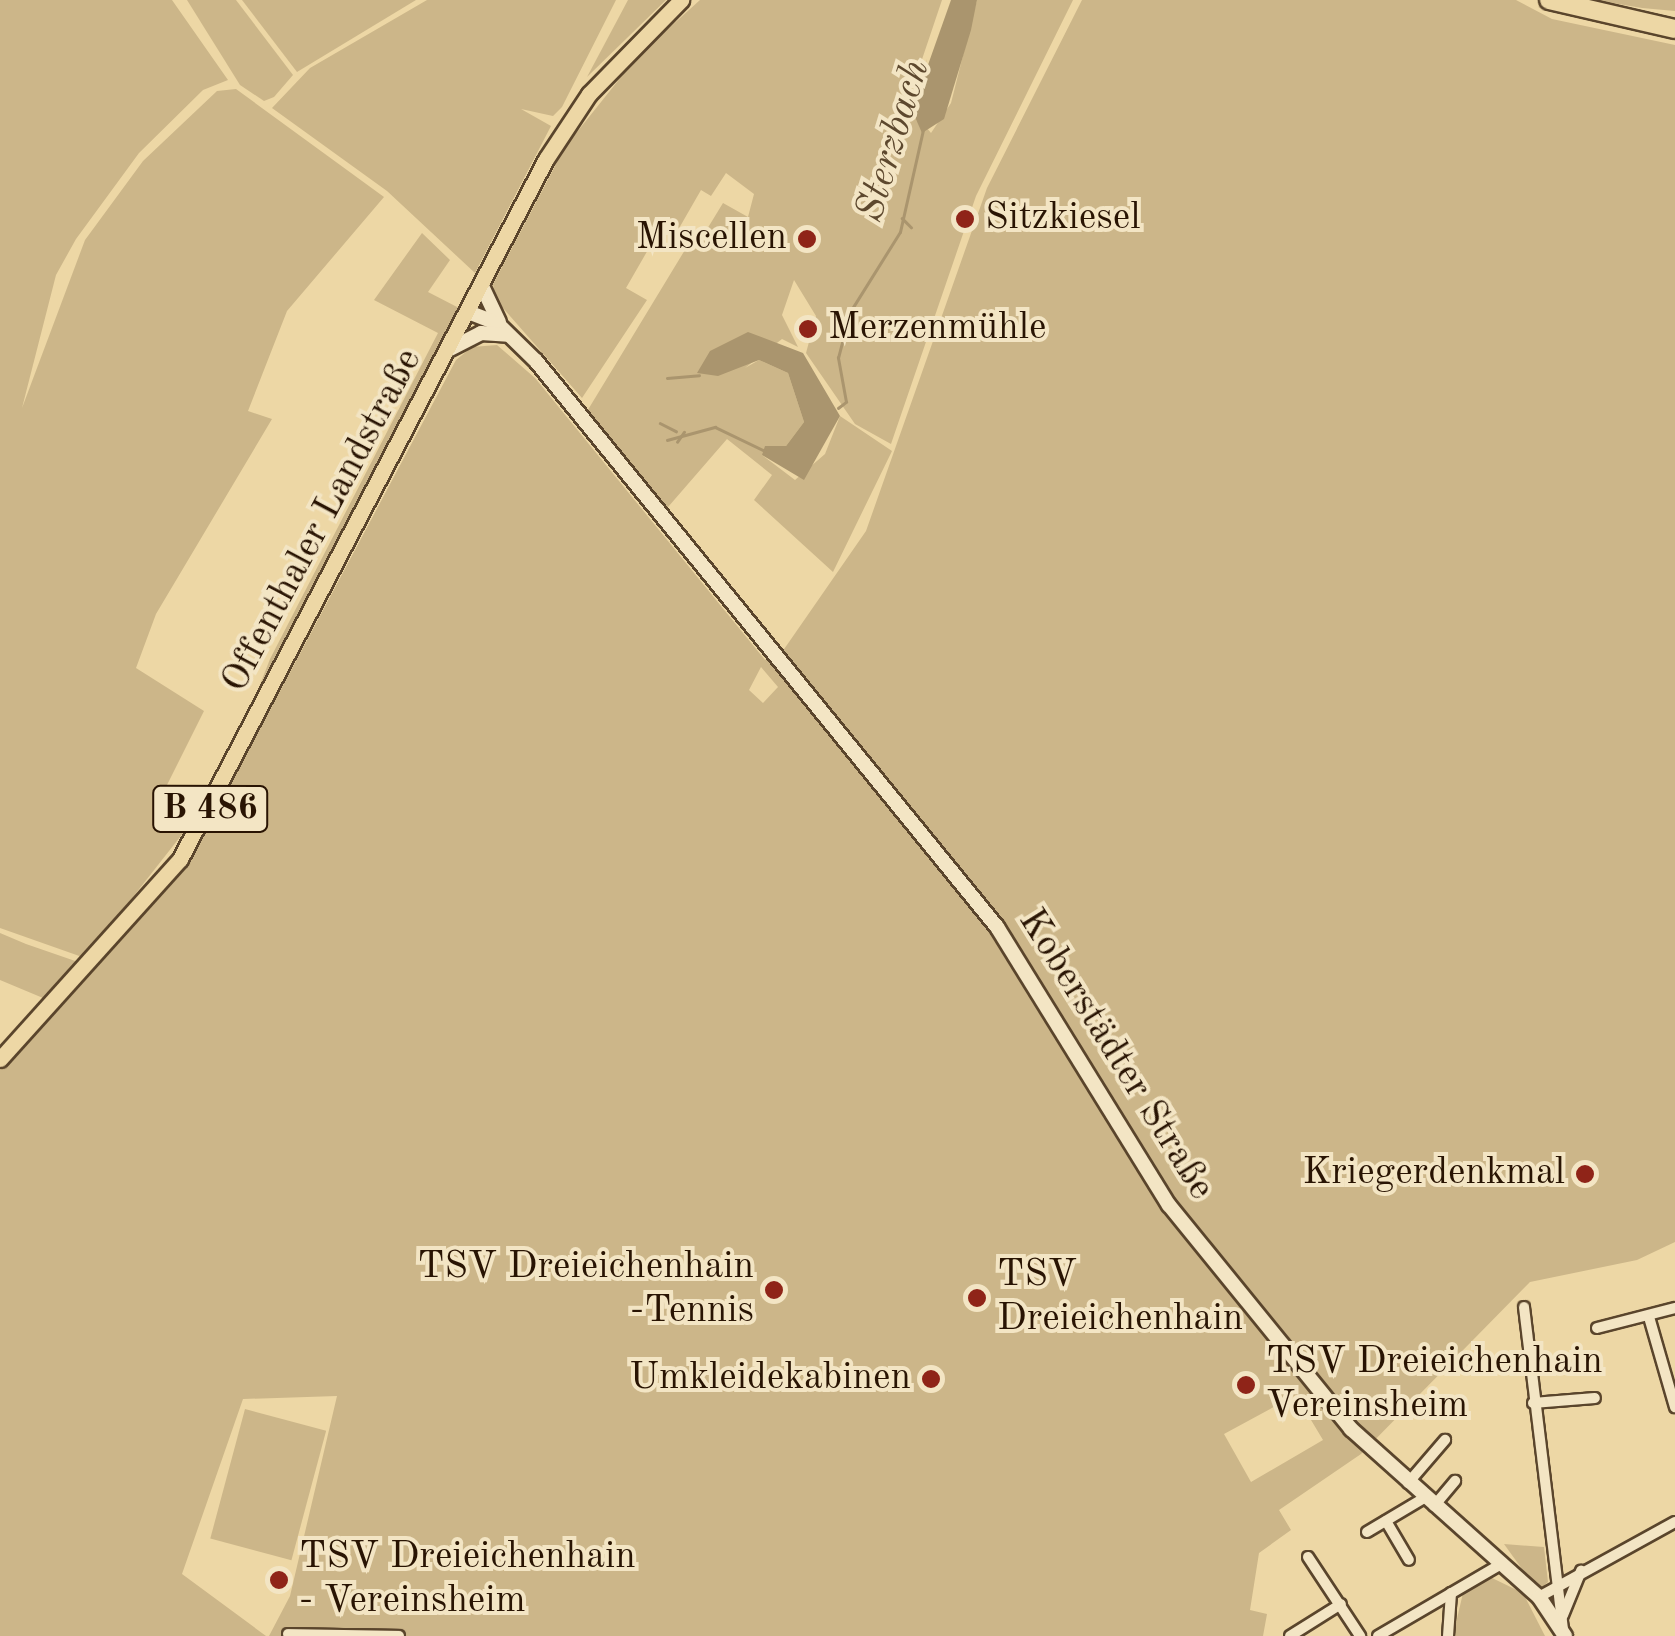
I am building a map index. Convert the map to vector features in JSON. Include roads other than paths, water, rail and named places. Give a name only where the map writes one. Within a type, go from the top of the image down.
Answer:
[{"type":"highway","points":[[1550,0],[1675,29]]},
{"type":"main road","name":"Offenthaler Landstraße","points":[[0,1058],[197,833],[482,284],[577,111],[681,0]]},
{"type":"street","points":[[482,284],[508,334]]},
{"type":"street","points":[[468,312],[508,334]]},
{"type":"street","points":[[450,349],[481,333],[508,334]]},
{"type":"street","name":"Koberstädter Straße","points":[[508,334],[997,927],[1196,1240],[1408,1484],[1539,1597],[1564,1636]]},
{"type":"street","points":[[1524,1306],[1554,1583],[1564,1636]]},
{"type":"street","points":[[1597,1328],[1675,1308]]},
{"type":"street","points":[[1649,1317],[1675,1407]]},
{"type":"street","points":[[1534,1402],[1595,1398]]},
{"type":"street","points":[[1408,1484],[1445,1440]]},
{"type":"street","points":[[1367,1532],[1429,1502],[1455,1481]]},
{"type":"street","points":[[1386,1521],[1410,1560]]},
{"type":"street","points":[[1539,1597],[1554,1583],[1675,1522]]},
{"type":"street","points":[[1308,1557],[1360,1636]]},
{"type":"street","points":[[1378,1636],[1500,1564]]},
{"type":"street","points":[[1564,1636],[1566,1598],[1586,1567]]},
{"type":"street","points":[[1448,1636],[1451,1593]]},
{"type":"street","points":[[1290,1636],[1341,1604]]},
{"type":"street","points":[[288,1634],[399,1636]]},
{"type":"waterway","name":"Sterzbach","points":[[838,408],[846,402],[838,358],[850,312],[900,232],[923,130]]},
{"type":"waterway","points":[[902,218],[911,227]]},
{"type":"waterway","points":[[667,378],[699,375]]},
{"type":"waterway","points":[[660,423],[676,431]]},
{"type":"waterway","points":[[667,440],[715,427],[765,451]]},
{"type":"waterway","points":[[677,442],[684,432]]},
{"type":"place","name":"Sitzkiesel","points":[[965,219]]},
{"type":"place","name":"Miscellen","points":[[807,239]]},
{"type":"place","name":"Merzenmühle","points":[[808,329]]},
{"type":"place","name":"Kriegerdenkmal","points":[[1585,1174]]},
{"type":"place","name":"TSV Dreieichenhain -Tennis","points":[[774,1290]]},
{"type":"place","name":"TSV Dreieichenhain","points":[[977,1298]]},
{"type":"place","name":"Umkleidekabinen","points":[[931,1379]]},
{"type":"place","name":"TSV Dreieichenhain Vereinsheim","points":[[1246,1385]]},
{"type":"place","name":"TSV Dreieichenhain - Vereinsheim","points":[[279,1580]]}]
